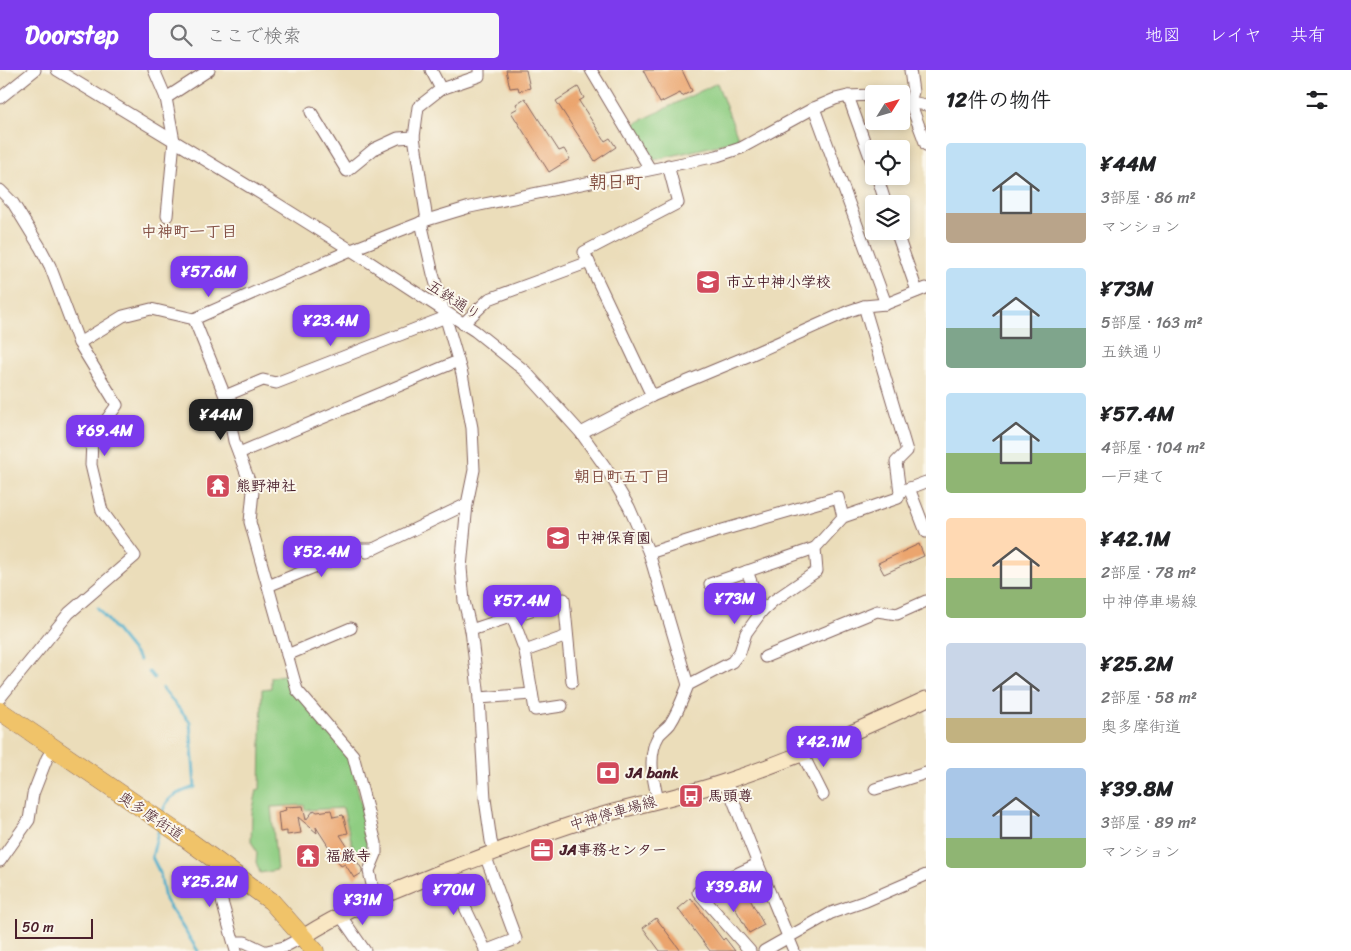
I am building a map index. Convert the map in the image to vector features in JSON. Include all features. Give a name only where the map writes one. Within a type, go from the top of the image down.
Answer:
[{"type":"main road","name":"中神停車場線","points":[[303,937],[340,915],[375,898],[489,853],[593,818],[726,782],[844,736],[926,699]]},
{"type":"main road","name":"奥多摩街道","points":[[0,711],[180,835],[271,901],[314,951]]},
{"type":"street","points":[[0,98],[35,70]]},
{"type":"street","name":"五鉄通り","points":[[57,70],[350,250],[463,324],[525,371],[581,433],[611,475],[629,507],[649,553],[688,685]]},
{"type":"street","points":[[154,70],[166,98],[174,141],[168,216]]},
{"type":"street","points":[[166,98],[209,70]]},
{"type":"street","points":[[431,70],[441,89]]},
{"type":"street","points":[[447,870],[486,951],[516,939],[489,853],[491,840],[485,799],[479,698],[464,601],[461,568],[467,504],[474,470],[472,428],[462,374],[433,274],[424,221],[414,137],[418,108],[441,89],[479,76],[479,70]]},
{"type":"street","points":[[591,70],[650,169]]},
{"type":"street","points":[[910,70],[913,92],[910,96]]},
{"type":"street","points":[[79,343],[123,316],[151,309],[194,319],[350,250],[424,221],[470,207],[717,156],[741,148],[814,108],[848,96],[865,95]]},
{"type":"street","points":[[848,96],[865,143]]},
{"type":"street","points":[[910,102],[926,105]]},
{"type":"street","points":[[814,108],[886,304]]},
{"type":"street","points":[[910,110],[926,145]]},
{"type":"street","points":[[312,112],[347,171],[374,149],[398,138],[414,137]]},
{"type":"street","points":[[652,396],[584,252],[678,203],[668,165]]},
{"type":"street","points":[[0,698],[69,613],[134,556],[102,511],[91,465],[92,440],[117,405],[79,343],[44,254],[13,202],[1,192]]},
{"type":"street","points":[[581,433],[652,396],[748,356],[848,310],[886,304],[922,290],[900,240]]},
{"type":"street","points":[[463,324],[489,299],[589,262]]},
{"type":"street","points":[[864,306],[907,450],[896,462],[905,490],[926,532]]},
{"type":"street","points":[[225,396],[263,380],[276,383],[445,314]]},
{"type":"street","points":[[194,319],[225,396],[234,440],[253,490],[250,522],[297,690],[353,755],[376,843],[376,854],[369,871],[375,898]]},
{"type":"street","points":[[239,453],[458,361]]},
{"type":"street","points":[[710,584],[815,548],[843,517],[898,498],[905,490],[926,482]]},
{"type":"street","points":[[649,553],[838,497],[843,517]]},
{"type":"street","points":[[268,586],[358,549],[370,551],[467,504]]},
{"type":"street","points":[[658,800],[652,778],[652,753],[659,734],[669,726],[682,702],[688,685],[732,662],[740,652],[746,633],[762,611],[817,571],[815,548]]},
{"type":"street","points":[[747,571],[762,611]]},
{"type":"street","points":[[470,630],[564,599],[572,682]]},
{"type":"street","points":[[765,657],[877,612],[897,614],[926,602]]},
{"type":"street","points":[[512,616],[525,651],[535,710],[558,707],[554,720]]},
{"type":"street","points":[[287,655],[351,628]]},
{"type":"street","points":[[525,651],[568,636]]},
{"type":"street","points":[[479,698],[532,694]]},
{"type":"street","points":[[0,860],[29,820],[33,794],[47,758],[53,748]]},
{"type":"street","points":[[802,753],[823,795]]},
{"type":"street","points":[[875,789],[926,773]]},
{"type":"street","points":[[726,782],[794,951]]},
{"type":"street","points":[[214,860],[223,905],[235,947],[245,942],[266,951],[284,949],[303,937]]},
{"type":"street","points":[[750,951],[698,892],[758,864]]},
{"type":"street","points":[[764,951],[831,913],[866,901],[926,875]]},
{"type":"street","points":[[340,915],[365,951]]},
{"type":"green space","points":[[717,83],[739,140],[654,160],[632,125]]},
{"type":"green space","points":[[289,674],[350,758],[372,848],[354,852],[343,808],[305,810],[304,805],[271,807],[277,870],[260,873],[256,862],[257,853],[251,841],[252,813],[257,790],[260,789],[262,689],[271,688],[271,677]]},
{"type":"building","points":[[506,70],[526,70],[530,88],[519,91],[518,87],[510,88]]},
{"type":"building","points":[[643,70],[682,70],[692,91],[682,96],[680,93],[660,103]]},
{"type":"building","points":[[578,87],[584,98],[579,101],[605,141],[610,138],[616,147],[595,161],[556,101]]},
{"type":"building","points":[[525,98],[559,151],[564,149],[570,159],[549,172],[511,112],[518,108],[516,104]]},
{"type":"building","points":[[919,544],[924,556],[884,574],[878,563]]},
{"type":"building","points":[[303,806],[306,820],[314,810],[317,812],[331,810],[333,817],[343,815],[348,833],[340,835],[362,869],[362,873],[354,878],[345,864],[341,866],[316,827],[317,833],[298,817],[301,833],[287,835],[287,831],[280,832],[278,812],[286,810],[285,807]]},
{"type":"building","points":[[740,881],[764,925],[749,933],[724,888]]},
{"type":"building","points":[[691,898],[723,940],[725,938],[735,951],[710,951],[678,909]]},
{"type":"building","points":[[656,918],[681,951],[660,951],[643,928]]},
{"type":"waterway","points":[[98,608],[140,660]]},
{"type":"waterway","points":[[149,672],[154,678]]},
{"type":"waterway","points":[[162,688],[190,722],[195,787],[178,793],[170,799],[162,814]]},
{"type":"waterway","points":[[159,828],[152,857],[160,873],[165,900],[198,951]]},
{"type":"place","name":"市立中神小学校","points":[[708,282]]},
{"type":"place","name":"熊野神社","points":[[218,486]]},
{"type":"place","name":"中神保育園","points":[[558,538]]},
{"type":"place","name":"JA bank","points":[[608,773]]},
{"type":"place","name":"馬頭尊","points":[[691,796]]},
{"type":"place","name":"JA事務センター","points":[[542,850]]},
{"type":"place","name":"福厳寺","points":[[308,856]]},
{"type":"district","name":"朝日町","points":[[616,182]]},
{"type":"district","name":"中神町一丁目","points":[[189,231]]},
{"type":"district","name":"朝日町五丁目","points":[[622,476]]}]
